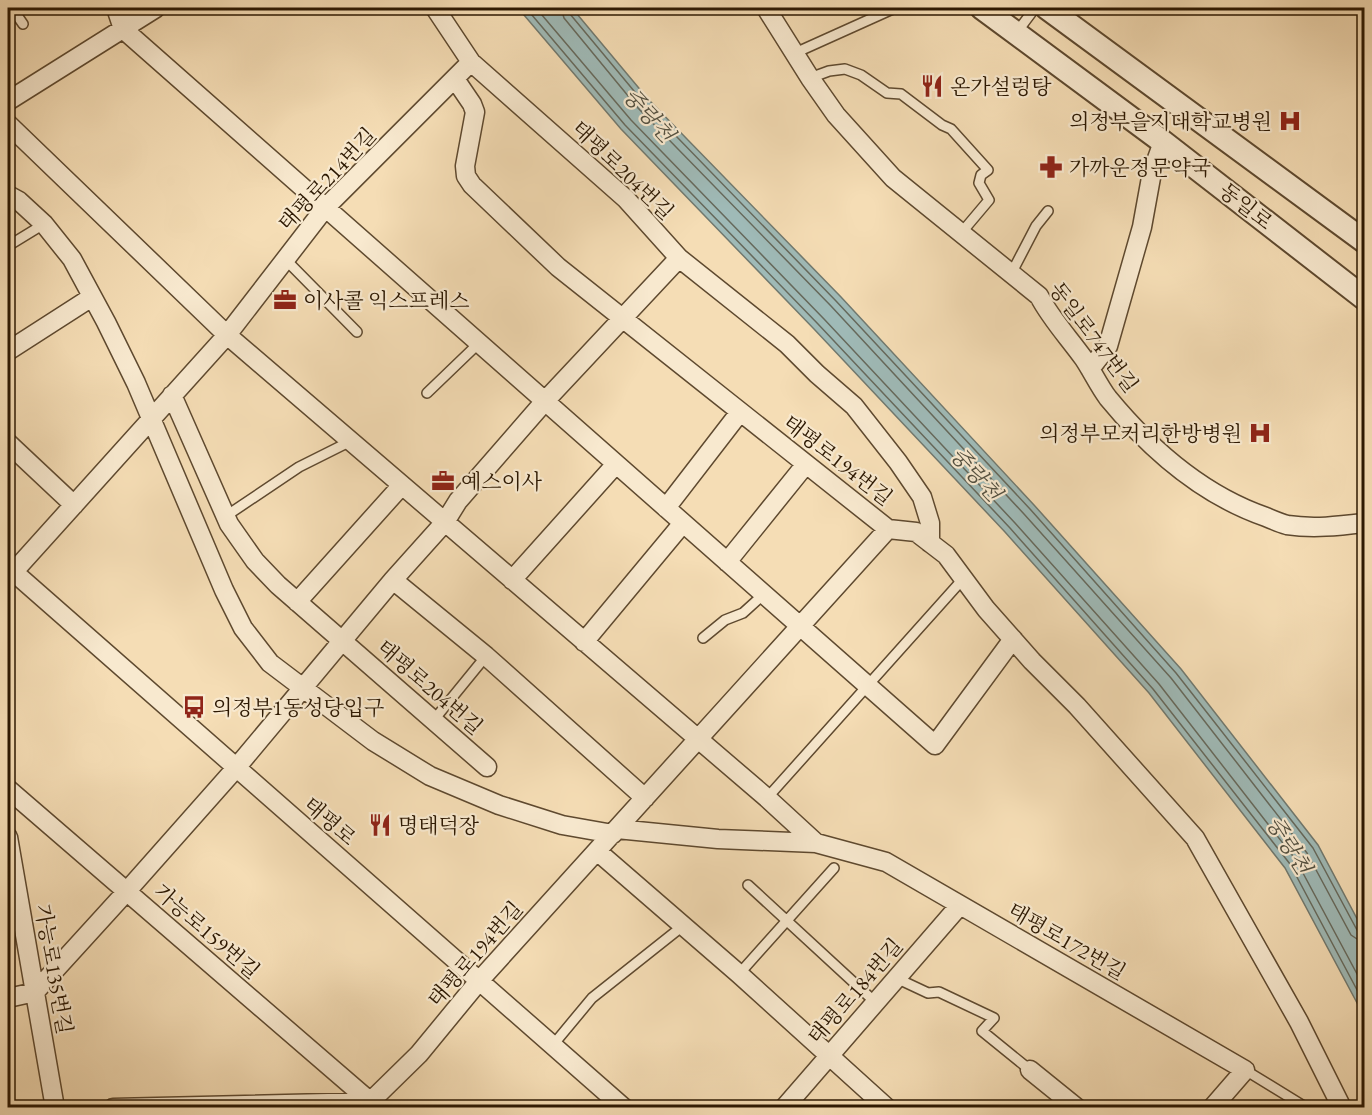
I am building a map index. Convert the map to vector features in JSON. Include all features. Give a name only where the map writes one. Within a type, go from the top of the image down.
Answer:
[{"type":"street","points":[[116,8],[123,29],[935,745],[1013,639]]},
{"type":"street","points":[[8,101],[156,8]]},
{"type":"street","name":"태평로204번길","points":[[35,992],[236,768],[393,580],[445,522],[458,501],[545,401],[679,258],[627,199],[471,62],[435,8]]},
{"type":"street","name":"동일로747번길","points":[[766,8],[836,115],[893,178],[1039,296],[1107,397],[1149,444],[1198,482],[1229,502],[1287,525],[1327,527],[1365,523]]},
{"type":"street","name":"동일로","points":[[982,8],[1163,142],[1365,298]]},
{"type":"street","name":"동일로","points":[[1047,8],[1365,241]]},
{"type":"street","name":"태평로214번길","points":[[9,573],[74,505],[227,335],[326,208],[471,62]]},
{"type":"street","points":[[455,79],[475,112],[465,166],[466,176],[472,185],[558,267],[621,318]]},
{"type":"street","points":[[8,124],[227,335],[767,798],[816,843]]},
{"type":"street","points":[[1090,369],[1108,346],[1142,227],[1152,172],[1163,142]]},
{"type":"street","points":[[8,195],[19,201],[44,224],[72,259],[136,383],[206,552],[243,628],[270,663],[373,741],[430,776],[499,804],[562,825],[718,839],[816,843]]},
{"type":"street","points":[[679,258],[787,344],[854,406],[922,497],[930,524],[930,543]]},
{"type":"street","points":[[8,351],[92,297]]},
{"type":"street","name":"태평로194번길","points":[[373,1105],[419,1054],[479,981],[888,529],[621,318]]},
{"type":"street","name":"태평로204번길","points":[[172,395],[229,524],[255,561],[297,602],[487,767]]},
{"type":"street","points":[[666,508],[740,412]]},
{"type":"street","points":[[8,443],[74,505]]},
{"type":"street","points":[[512,580],[616,464]]},
{"type":"street","points":[[727,562],[806,464]]},
{"type":"street","points":[[297,602],[402,485]]},
{"type":"street","points":[[584,642],[683,523]]},
{"type":"street","points":[[888,529],[916,532],[946,555],[963,579],[1032,661],[1077,706],[1195,838],[1299,1022],[1342,1107]]},
{"type":"street","name":"태평로","points":[[9,573],[624,1107]]},
{"type":"street","points":[[393,580],[486,656],[645,798]]},
{"type":"street","name":"가능로159번길","points":[[8,789],[373,1105]]},
{"type":"street","name":"가능로135번길","points":[[8,837],[55,1107]]},
{"type":"street","name":"태평로172번길","points":[[816,843],[886,862],[1245,1071]]},
{"type":"street","points":[[597,851],[684,925],[887,1107]]},
{"type":"street","name":"태평로184번길","points":[[784,1107],[960,905]]},
{"type":"street","points":[[8,998],[35,992]]},
{"type":"street","points":[[1030,1070],[1077,1107]]},
{"type":"street","points":[[1212,1107],[1245,1071]]},
{"type":"street","points":[[113,1107],[373,1105]]},
{"type":"lane","points":[[12,8],[23,24]]},
{"type":"lane","points":[[795,53],[894,8]]},
{"type":"lane","points":[[1016,33],[1035,8]]},
{"type":"lane","points":[[810,78],[829,71],[845,69],[861,75],[887,93],[901,94],[942,125],[951,129],[988,170],[981,175],[979,183],[990,200],[962,232]]},
{"type":"lane","points":[[1011,274],[1036,226],[1048,211]]},
{"type":"lane","points":[[8,246],[44,224]]},
{"type":"lane","points":[[285,259],[357,332]]},
{"type":"lane","points":[[426,393],[479,343]]},
{"type":"lane","points":[[226,516],[299,467],[351,441]]},
{"type":"lane","points":[[767,798],[963,579]]},
{"type":"lane","points":[[703,638],[725,621],[744,613],[764,594]]},
{"type":"lane","points":[[433,721],[486,656]]},
{"type":"lane","points":[[739,974],[834,868]]},
{"type":"lane","points":[[748,885],[875,1002]]},
{"type":"lane","points":[[553,1045],[592,998],[684,925]]},
{"type":"lane","points":[[896,978],[928,993],[939,992],[994,1018],[982,1031],[1030,1070]]},
{"type":"lane","points":[[1245,1071],[1307,1107]]},
{"type":"water","name":"중랑천","points":[[518,8],[572,8],[648,99],[841,297],[1034,505],[1181,669],[1318,845],[1364,932],[1364,1016],[1285,868],[1149,693],[1005,532],[621,129]]},
{"type":"place","name":"온가설렁탕","points":[[932,86]]},
{"type":"place","name":"의정부을지대학교병원","points":[[1290,121]]},
{"type":"place","name":"가까운정문약국","points":[[1051,167]]},
{"type":"place","name":"이사콜 익스프레스","points":[[285,300]]},
{"type":"place","name":"의정부모커리한방병원","points":[[1260,433]]},
{"type":"place","name":"예스이사","points":[[443,481]]},
{"type":"place","name":"의정부1동성당입구","points":[[194,707]]},
{"type":"place","name":"명태덕장","points":[[380,825]]}]
